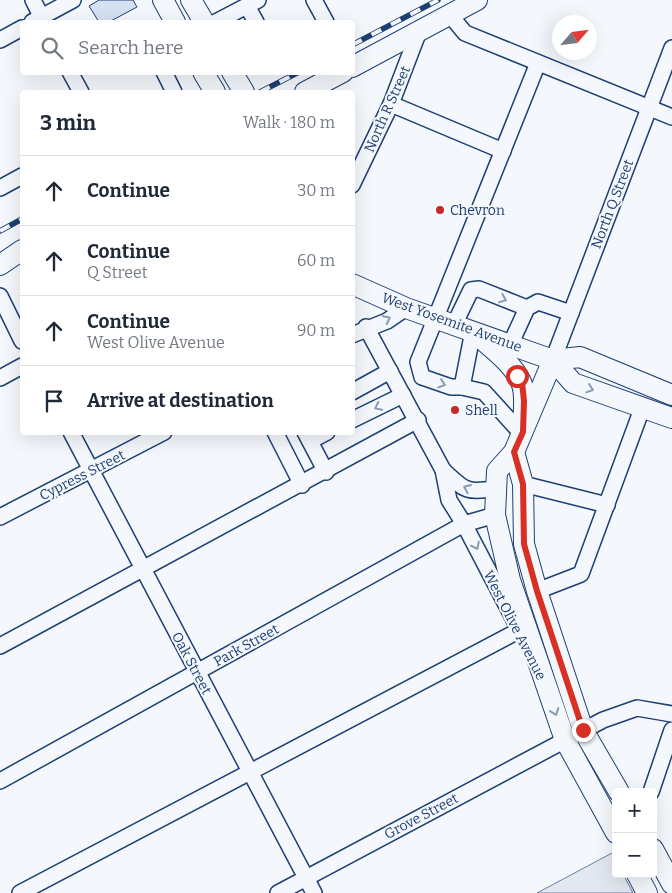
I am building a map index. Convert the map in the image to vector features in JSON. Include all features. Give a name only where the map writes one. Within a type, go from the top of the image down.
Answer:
[{"type":"main road","points":[[163,0],[174,20]]},
{"type":"main road","points":[[191,0],[203,20]]},
{"type":"main road","points":[[355,65],[477,0]]},
{"type":"main road","points":[[205,75],[214,90]]},
{"type":"main road","points":[[234,75],[243,90]]},
{"type":"main road","points":[[309,90],[336,75]]},
{"type":"main road","points":[[0,250],[20,239]]},
{"type":"main road","points":[[0,265],[20,251]]},
{"type":"main road","points":[[0,272],[20,261]]},
{"type":"main road","name":"West Yosemite Avenue","points":[[355,285],[406,308],[511,343],[553,360],[573,383],[672,418]]},
{"type":"main road","name":"West Olive Avenue","points":[[473,331],[503,358],[522,382],[524,401],[520,439],[524,544],[537,591],[583,730],[617,788]]},
{"type":"main road","name":"West Yosemite Avenue","points":[[553,360],[580,357],[672,395]]},
{"type":"main road","points":[[538,666],[510,580],[495,515],[496,488],[498,471],[520,439],[553,360]]},
{"type":"main road","points":[[495,515],[506,522],[529,588],[537,591]]},
{"type":"main road","name":"West Olive Avenue","points":[[538,666],[565,740],[612,826]]},
{"type":"main road","points":[[657,856],[672,884]]},
{"type":"main road","points":[[639,878],[647,893]]},
{"type":"street","points":[[33,0],[39,20]]},
{"type":"street","points":[[41,20],[73,0]]},
{"type":"street","points":[[314,0],[325,20]]},
{"type":"street","points":[[220,20],[252,3],[256,20]]},
{"type":"street","points":[[450,15],[465,33],[672,118]]},
{"type":"street","points":[[0,40],[20,29]]},
{"type":"street","name":"North R Street","points":[[355,179],[391,104],[420,31]]},
{"type":"street","name":"North Q Street","points":[[553,360],[672,48]]},
{"type":"street","points":[[445,321],[503,151],[538,63]]},
{"type":"street","points":[[76,75],[80,90]]},
{"type":"street","points":[[166,75],[173,90]]},
{"type":"street","points":[[391,104],[503,151]]},
{"type":"street","points":[[0,188],[20,177]]},
{"type":"street","points":[[520,439],[484,392],[462,387],[451,387],[422,377],[418,362],[445,321],[471,290],[479,289],[527,308]]},
{"type":"street","points":[[0,296],[20,337]]},
{"type":"street","points":[[511,343],[527,308],[538,302],[571,313]]},
{"type":"street","points":[[355,332],[387,321],[406,308]]},
{"type":"street","name":"West Olive Avenue","points":[[366,327],[418,420],[443,470],[449,500],[464,524],[538,666]]},
{"type":"street","points":[[462,387],[473,331]]},
{"type":"street","points":[[0,378],[20,367]]},
{"type":"street","points":[[355,390],[390,371]]},
{"type":"street","points":[[355,419],[404,395]]},
{"type":"street","points":[[537,591],[581,574],[642,406]]},
{"type":"street","points":[[0,646],[302,485],[418,420]]},
{"type":"street","name":"Oak Street","points":[[72,435],[314,893]]},
{"type":"street","name":"Cypress Street","points":[[0,517],[158,435]]},
{"type":"street","points":[[277,435],[302,485]]},
{"type":"street","points":[[308,437],[326,472]]},
{"type":"street","name":"West Olive Avenue","points":[[443,470],[467,490],[476,492],[496,488]]},
{"type":"street","points":[[523,484],[607,506]]},
{"type":"street","name":"Park Street","points":[[0,781],[464,524],[495,515]]},
{"type":"street","points":[[20,893],[520,630]]},
{"type":"street","name":"Grove Street","points":[[278,893],[583,730],[636,708],[672,714]]},
{"type":"street","points":[[651,788],[672,730]]},
{"type":"shaded area","points":[[612,853],[612,878],[625,878],[633,893],[537,893]]},
{"type":"building","points":[[99,0],[133,0],[137,7],[113,20],[98,20],[89,6]]},
{"type":"railway","points":[[355,43],[438,0]]},
{"type":"railway","points":[[264,90],[293,75]]},
{"type":"railway","points":[[0,231],[20,220]]},
{"type":"place","name":"Chevron","points":[[440,210]]},
{"type":"place","name":"Shell","points":[[455,410]]},
{"type":"route","points":[[517,376],[522,382],[524,401],[523,432],[514,452],[523,484],[524,544],[537,591],[583,730]]}]
